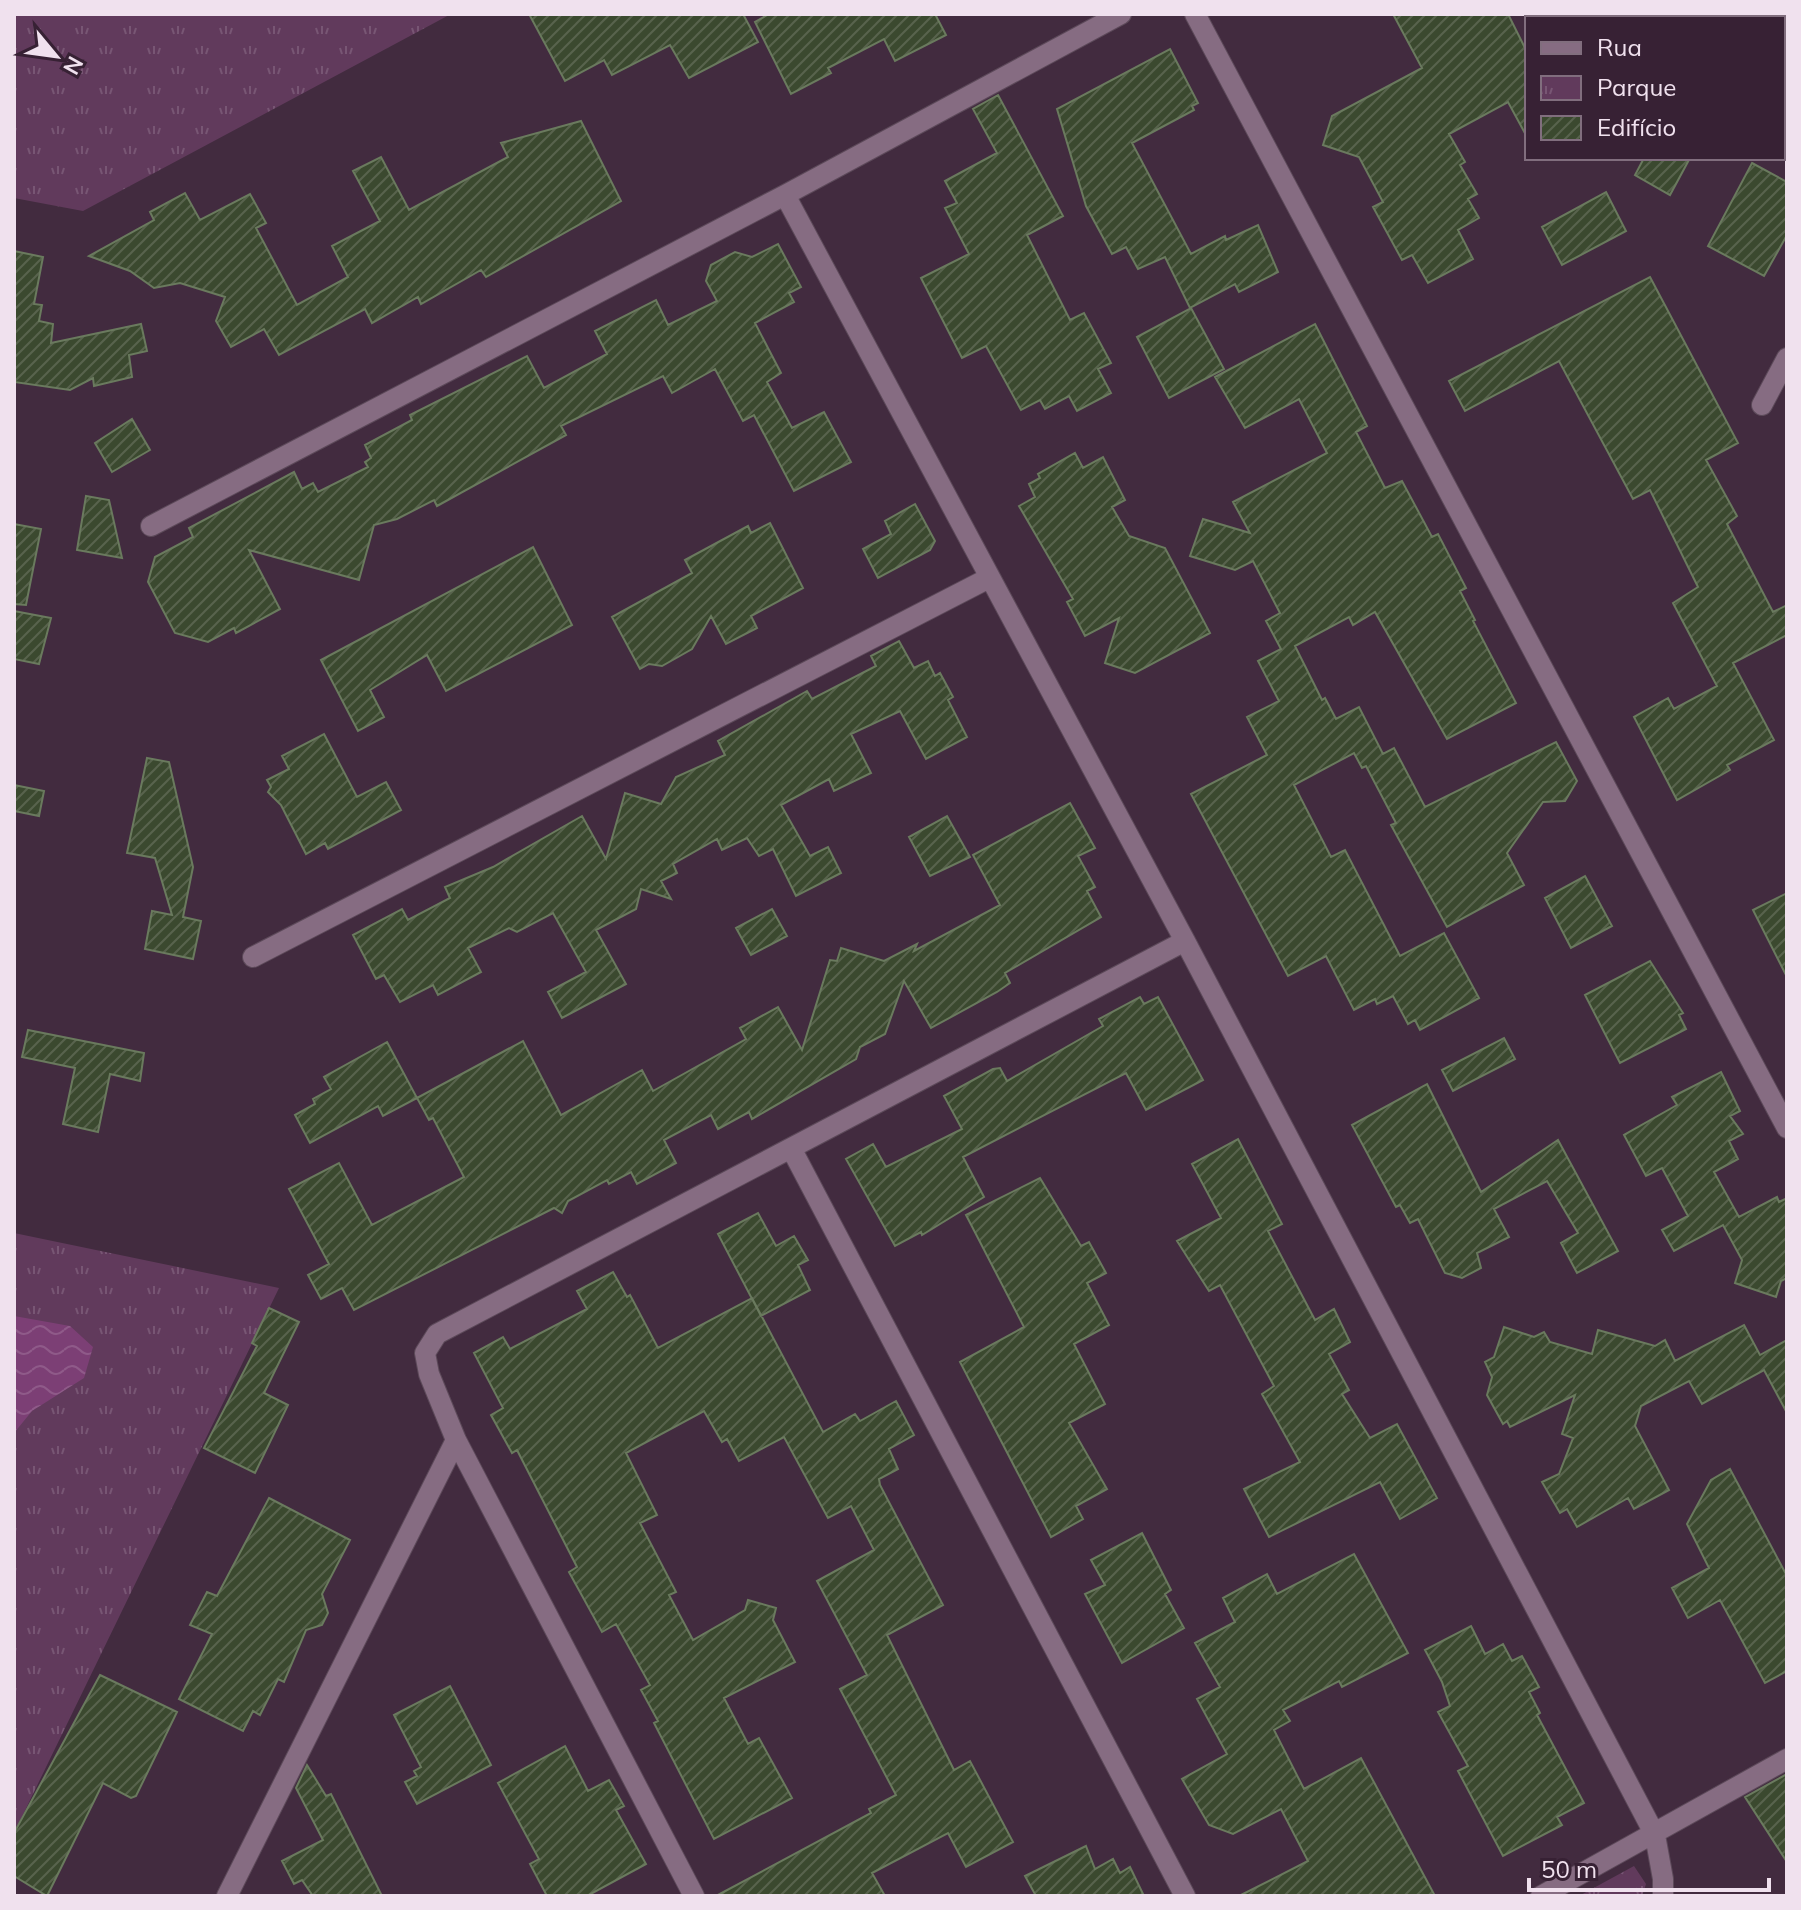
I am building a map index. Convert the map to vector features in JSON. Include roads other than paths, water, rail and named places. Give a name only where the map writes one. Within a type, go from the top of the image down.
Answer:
[{"type":"street","points":[[151,526],[785,195],[1121,14]]},
{"type":"street","points":[[1195,14],[1787,1128]]},
{"type":"street","points":[[785,195],[1185,941],[1655,1835],[1663,1896]]},
{"type":"street","points":[[1762,405],[1787,358]]},
{"type":"street","points":[[253,957],[989,578]]},
{"type":"street","points":[[694,1896],[456,1440],[425,1353],[437,1334],[1185,941]]},
{"type":"street","points":[[792,1150],[1185,1896]]},
{"type":"street","points":[[227,1896],[456,1440]]},
{"type":"street","points":[[1541,1896],[1787,1759]]},
{"type":"water","points":[[14,1316],[70,1326],[93,1347],[84,1378],[32,1411],[14,1433]]}]
